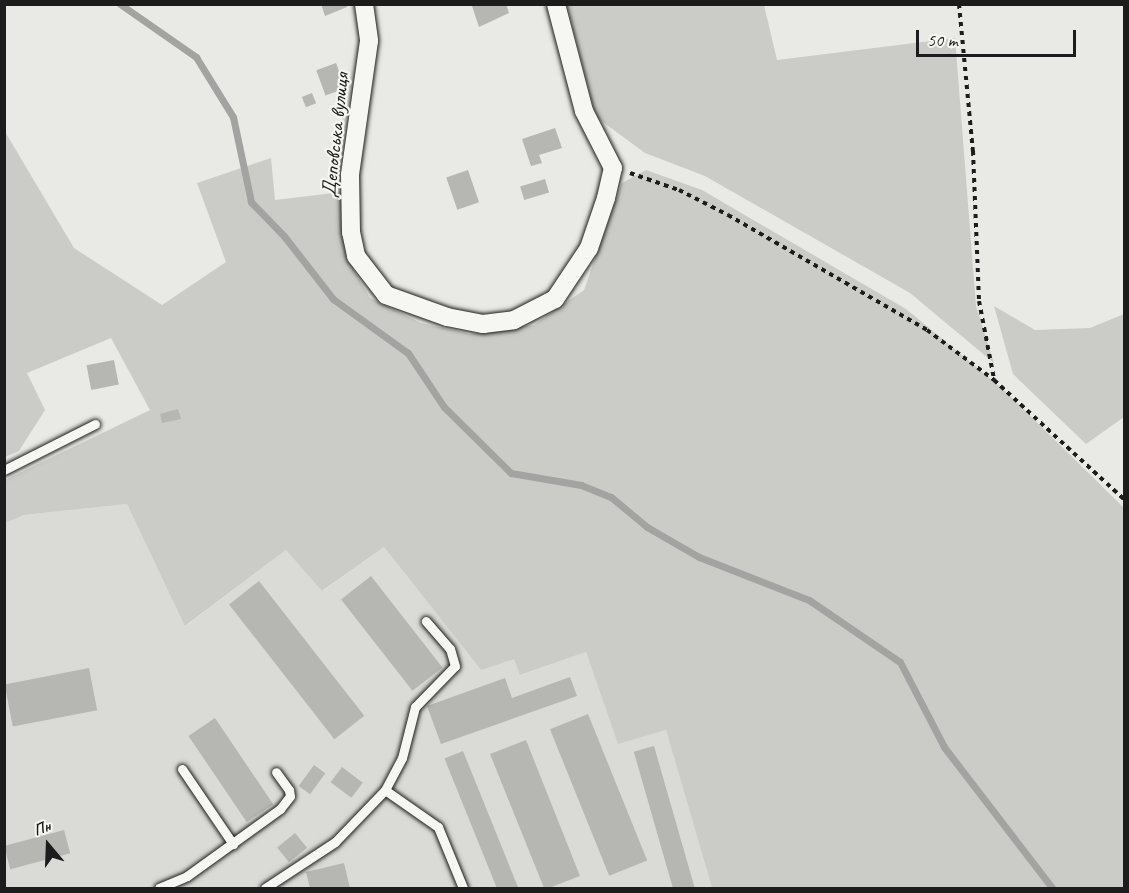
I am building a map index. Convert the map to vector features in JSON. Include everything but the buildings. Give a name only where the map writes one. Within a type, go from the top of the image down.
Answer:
[{"type":"street","name":"Деповська вулиця","points":[[364,4],[369,41],[352,150],[351,232],[356,256],[386,295],[447,316],[483,324],[514,320],[540,310],[563,291],[589,248],[613,168]]},
{"type":"street","points":[[556,4],[580,100],[613,168]]},
{"type":"lane","points":[[4,470],[95,424]]},
{"type":"lane","points":[[265,888],[335,842],[385,790],[402,758],[415,707],[455,666],[450,650],[426,621]]},
{"type":"lane","points":[[182,770],[233,844]]},
{"type":"lane","points":[[161,888],[187,876],[286,803],[289,790],[276,772]]},
{"type":"lane","points":[[385,790],[438,827],[463,888]]},
{"type":"path","points":[[959,4],[973,151],[979,301],[994,380]]},
{"type":"path","points":[[613,168],[679,190],[872,295],[927,330],[994,380],[1125,499]]},
{"type":"shaded area","points":[[567,5],[764,5],[777,60],[955,38],[976,306],[994,363],[910,293],[705,176],[645,153],[596,117]]},
{"type":"shaded area","points":[[4,130],[74,248],[162,305],[226,262],[197,183],[271,158],[275,200],[342,192],[346,257],[370,298],[421,323],[470,334],[534,325],[584,290],[622,183],[646,170],[702,190],[906,309],[1004,390],[1124,508],[1124,888],[712,888],[666,730],[618,744],[586,652],[520,675],[514,659],[481,670],[384,547],[322,591],[286,550],[185,626],[127,504],[24,515],[5,523],[5,480],[150,410],[111,338],[27,373],[45,410],[19,451],[5,457]]},
{"type":"shaded area","points":[[994,306],[1035,330],[1090,328],[1124,314],[1124,417],[1086,444],[1013,374]]},
{"type":"shaded area","points":[[127,504],[186,626],[286,550],[323,591],[384,547],[480,669],[514,658],[521,675],[586,652],[618,743],[666,730],[712,888],[5,888],[4,523],[24,515]]},
{"type":"waterway","points":[[120,4],[196,57],[233,117],[251,202],[284,236],[333,299],[408,353],[444,407],[511,473],[581,485],[611,497],[647,527],[699,557],[809,600],[900,662],[944,747],[1052,888]]}]
